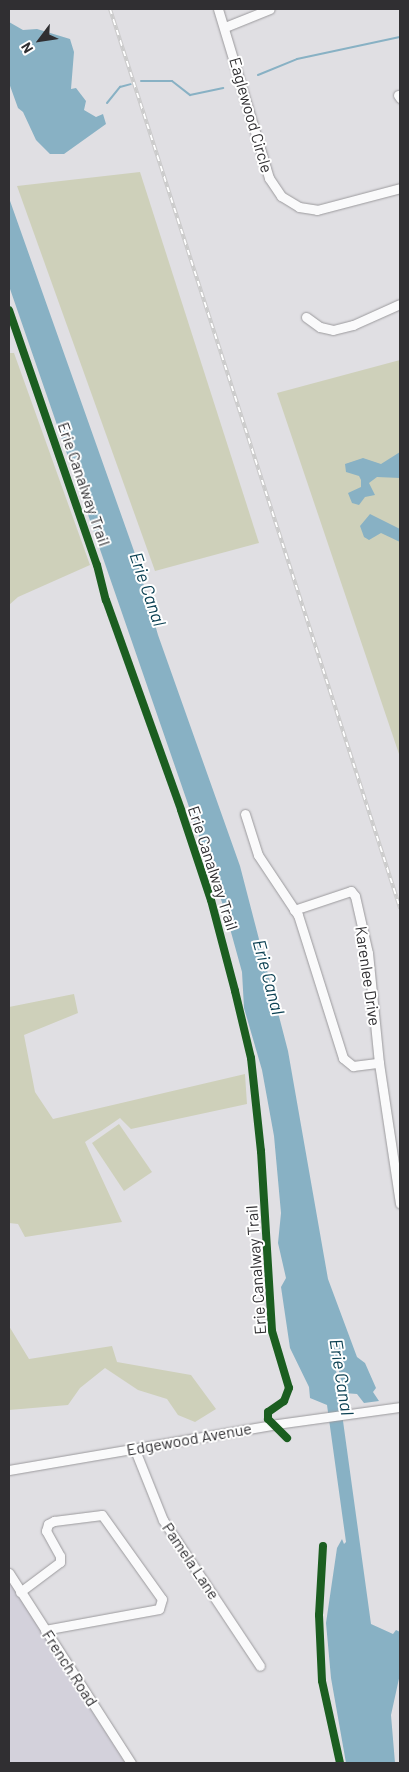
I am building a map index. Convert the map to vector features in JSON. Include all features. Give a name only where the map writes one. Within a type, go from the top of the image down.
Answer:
[{"type":"street","name":"Eaglewood Circle","points":[[218,9],[225,27],[266,169],[281,196],[300,207],[317,210],[400,188]]},
{"type":"street","points":[[225,27],[270,9]]},
{"type":"street","points":[[306,317],[320,327],[333,330],[353,325],[400,304]]},
{"type":"street","points":[[245,814],[258,855],[294,910],[343,1058],[353,1066],[379,1063]]},
{"type":"street","name":"Karenlee Drive","points":[[294,910],[351,891],[355,896],[368,953],[379,1063],[400,1203]]},
{"type":"street","name":"Edgewood Avenue","points":[[9,1470],[306,1420],[400,1407]]},
{"type":"street","name":"Pamela Lane","points":[[134,1450],[163,1520],[260,1666]]},
{"type":"street","points":[[20,1592],[60,1562],[60,1556],[46,1531],[48,1524],[54,1521],[102,1516],[162,1599],[159,1609],[45,1630]]},
{"type":"street","name":"French Road","points":[[9,1573],[131,1763]]},
{"type":"shaded area","points":[[9,1581],[125,1763],[9,1763]]},
{"type":"green space","points":[[140,172],[259,543],[155,571],[17,186]]},
{"type":"green space","points":[[9,353],[14,353],[90,565],[18,597],[9,605]]},
{"type":"green space","points":[[400,360],[400,757],[277,393]]},
{"type":"green space","points":[[74,994],[78,1013],[24,1035],[35,1092],[53,1119],[245,1074],[247,1104],[131,1129],[120,1118],[85,1142],[122,1222],[25,1237],[18,1224],[9,1223],[9,1007]]},
{"type":"green space","points":[[119,1124],[152,1172],[124,1191],[92,1143]]},
{"type":"green space","points":[[9,1326],[29,1359],[112,1346],[117,1362],[191,1375],[216,1409],[195,1422],[178,1415],[167,1399],[138,1390],[105,1368],[80,1388],[68,1405],[9,1410]]},
{"type":"water","points":[[9,22],[23,30],[37,29],[70,39],[74,52],[71,89],[76,88],[86,101],[84,110],[96,117],[103,114],[106,124],[64,154],[50,154],[36,140],[23,112],[18,108],[9,83]]},
{"type":"water","name":"Erie Canal","points":[[9,198],[134,551],[158,635],[240,866],[288,1051],[328,1279],[357,1357],[365,1363],[376,1388],[373,1392],[379,1401],[364,1403],[357,1394],[344,1393],[332,1341],[371,1624],[393,1634],[396,1630],[400,1632],[400,1674],[391,1715],[395,1763],[346,1763],[331,1678],[326,1623],[337,1548],[342,1539],[344,1544],[346,1542],[327,1405],[310,1398],[309,1387],[290,1348],[281,1287],[286,1278],[278,1243],[281,1213],[274,1136],[262,1070],[244,1008],[242,972],[226,914],[9,286]]},
{"type":"water","points":[[400,452],[400,478],[377,477],[369,483],[375,495],[365,497],[359,505],[352,503],[348,493],[361,487],[361,480],[359,476],[346,472],[345,464],[363,458],[381,464]]},
{"type":"water","points":[[370,514],[400,529],[400,542],[381,533],[369,540],[364,537],[360,526]]},
{"type":"waterway","points":[[258,75],[297,59],[400,37]]},
{"type":"waterway","points":[[141,81],[172,81],[190,95],[223,88]]},
{"type":"waterway","points":[[107,103],[120,87],[131,84]]},
{"type":"railway","points":[[110,9],[400,908]]},
{"type":"cycle path","name":"Erie Canalway Trail","points":[[9,310],[97,565],[106,600],[211,900],[235,991],[251,1058],[261,1151],[272,1331],[289,1388],[284,1401],[268,1412],[268,1419],[287,1438]]},
{"type":"cycle path","points":[[323,1546],[319,1615],[322,1681],[340,1763]]}]
